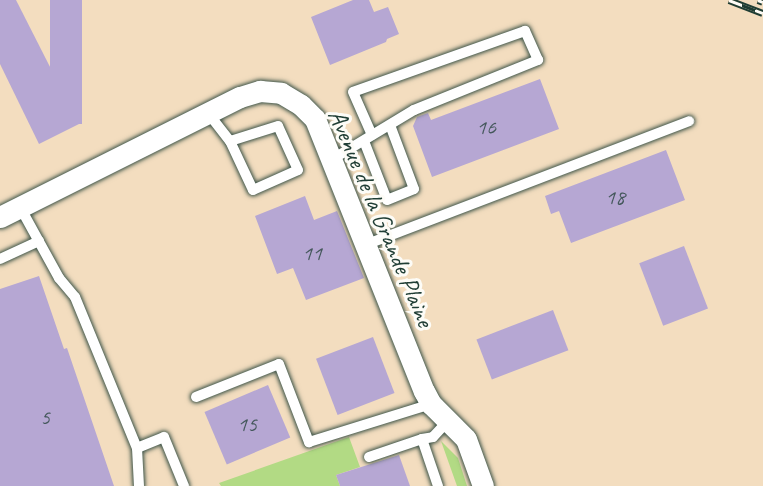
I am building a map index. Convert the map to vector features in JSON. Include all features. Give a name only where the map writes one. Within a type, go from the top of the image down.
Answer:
[{"type":"street","name":"Avenue de la Grande Plaine","points":[[0,217],[240,97],[260,91],[281,93],[301,105],[315,119],[424,391],[431,404],[466,439],[483,486]]},
{"type":"lane","points":[[331,160],[368,138],[390,125],[414,110],[538,60],[525,31],[353,92],[368,138],[387,200],[414,189],[390,125]]},
{"type":"lane","points":[[208,113],[230,141],[253,190],[298,170],[278,126],[230,141]]},
{"type":"lane","points":[[365,244],[689,120]]},
{"type":"lane","points":[[20,207],[59,278],[75,297],[137,448],[139,486]]},
{"type":"lane","points":[[0,259],[39,241]]},
{"type":"lane","points":[[196,397],[279,364],[309,442],[431,404]]},
{"type":"lane","points":[[369,457],[434,437],[448,421]]},
{"type":"lane","points":[[137,448],[164,437],[184,486]]},
{"type":"lane","points":[[422,439],[438,486]]},
{"type":"green space","points":[[349,437],[360,467],[336,475],[340,486],[221,486],[219,483]]},
{"type":"green space","points":[[441,441],[458,458],[467,486],[457,486]]},
{"type":"building","points":[[0,0],[16,0],[79,124],[39,144],[0,64]]},
{"type":"building","points":[[50,0],[82,0],[82,124],[50,124]]},
{"type":"building","points":[[353,0],[369,0],[374,12],[388,7],[399,34],[387,39],[386,42],[330,65],[311,17]]},
{"type":"building","points":[[540,79],[559,129],[432,177],[413,126],[417,117],[428,113],[431,120]]},
{"type":"building","points":[[666,150],[685,200],[571,243],[559,211],[551,214],[545,196]]},
{"type":"building","points":[[305,196],[314,220],[337,211],[364,278],[306,300],[293,268],[277,274],[255,216]]},
{"type":"building","points":[[684,246],[708,309],[663,326],[639,263]]},
{"type":"building","points":[[39,276],[64,349],[67,348],[114,486],[0,486],[0,289]]},
{"type":"building","points":[[553,310],[568,350],[492,380],[476,339]]},
{"type":"building","points":[[373,337],[395,393],[338,415],[316,359]]},
{"type":"building","points":[[268,385],[290,437],[227,464],[204,412]]},
{"type":"building","points":[[399,455],[410,486],[340,486],[336,475]]},
{"type":"railway","points":[[729,0],[763,13]]},
{"type":"railway","points":[[758,0],[763,2]]}]
